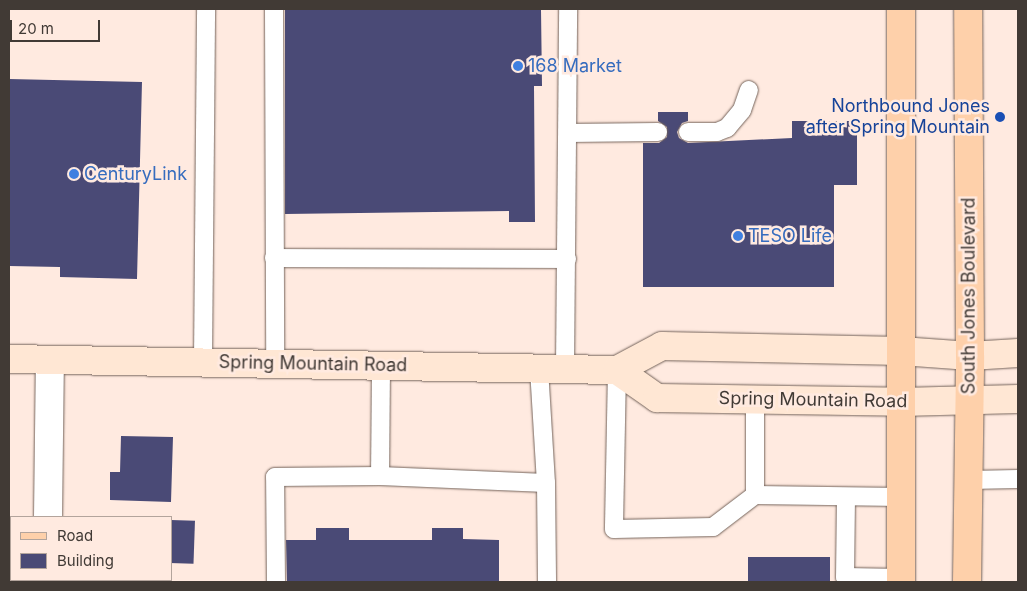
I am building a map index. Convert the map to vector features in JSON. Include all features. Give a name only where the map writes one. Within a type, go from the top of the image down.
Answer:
[{"type":"main road","points":[[901,580],[902,9]]},
{"type":"main road","name":"South Jones Boulevard","points":[[967,582],[970,401],[968,9]]},
{"type":"main road","points":[[617,370],[662,346],[902,351],[970,356],[1018,353]]},
{"type":"main road","name":"Spring Mountain Road","points":[[9,359],[617,370],[657,398],[902,402],[1018,399]]},
{"type":"street","points":[[48,516],[50,360]]},
{"type":"lane","points":[[203,362],[206,9]]},
{"type":"lane","points":[[274,9],[275,364]]},
{"type":"lane","points":[[546,582],[546,484],[552,368],[567,259],[568,9]]},
{"type":"lane","points":[[688,132],[717,132],[727,128],[742,110],[749,90]]},
{"type":"lane","points":[[568,133],[658,132]]},
{"type":"lane","points":[[274,258],[567,259]]},
{"type":"lane","points":[[380,476],[381,366]]},
{"type":"lane","points":[[617,370],[614,529],[712,527],[754,496],[902,497]]},
{"type":"lane","points":[[754,496],[755,399]]},
{"type":"lane","points":[[276,582],[275,476],[380,476],[546,484]]},
{"type":"lane","points":[[968,480],[1018,479]]},
{"type":"lane","points":[[846,497],[845,580],[901,580]]},
{"type":"building","points":[[285,9],[541,9],[542,86],[534,86],[535,222],[509,222],[509,211],[285,214]]},
{"type":"building","name":"CenturyLink","points":[[9,79],[142,82],[137,279],[60,277],[60,267],[9,266]]},
{"type":"building","name":"TESO Life","points":[[658,112],[688,112],[688,121],[682,123],[677,132],[679,138],[688,143],[792,138],[792,121],[857,121],[857,185],[834,185],[834,287],[643,287],[643,143],[659,143],[667,137],[667,127],[658,121]]},
{"type":"building","points":[[121,436],[173,437],[171,502],[110,500],[110,472],[120,472]]},
{"type":"building","points":[[172,520],[195,521],[193,564],[172,563]]},
{"type":"building","points":[[316,528],[349,528],[349,540],[432,540],[432,528],[463,528],[463,539],[499,540],[499,582],[287,582],[286,540],[316,540]]},
{"type":"building","points":[[748,557],[830,557],[830,582],[748,582]]},
{"type":"place","name":"168 Market","points":[[518,66]]},
{"type":"place","name":"Northbound Jones after Spring Mountain","points":[[1000,117]]},
{"type":"place","name":"CenturyLink","points":[[74,174]]},
{"type":"place","name":"TESO Life","points":[[738,236]]}]
